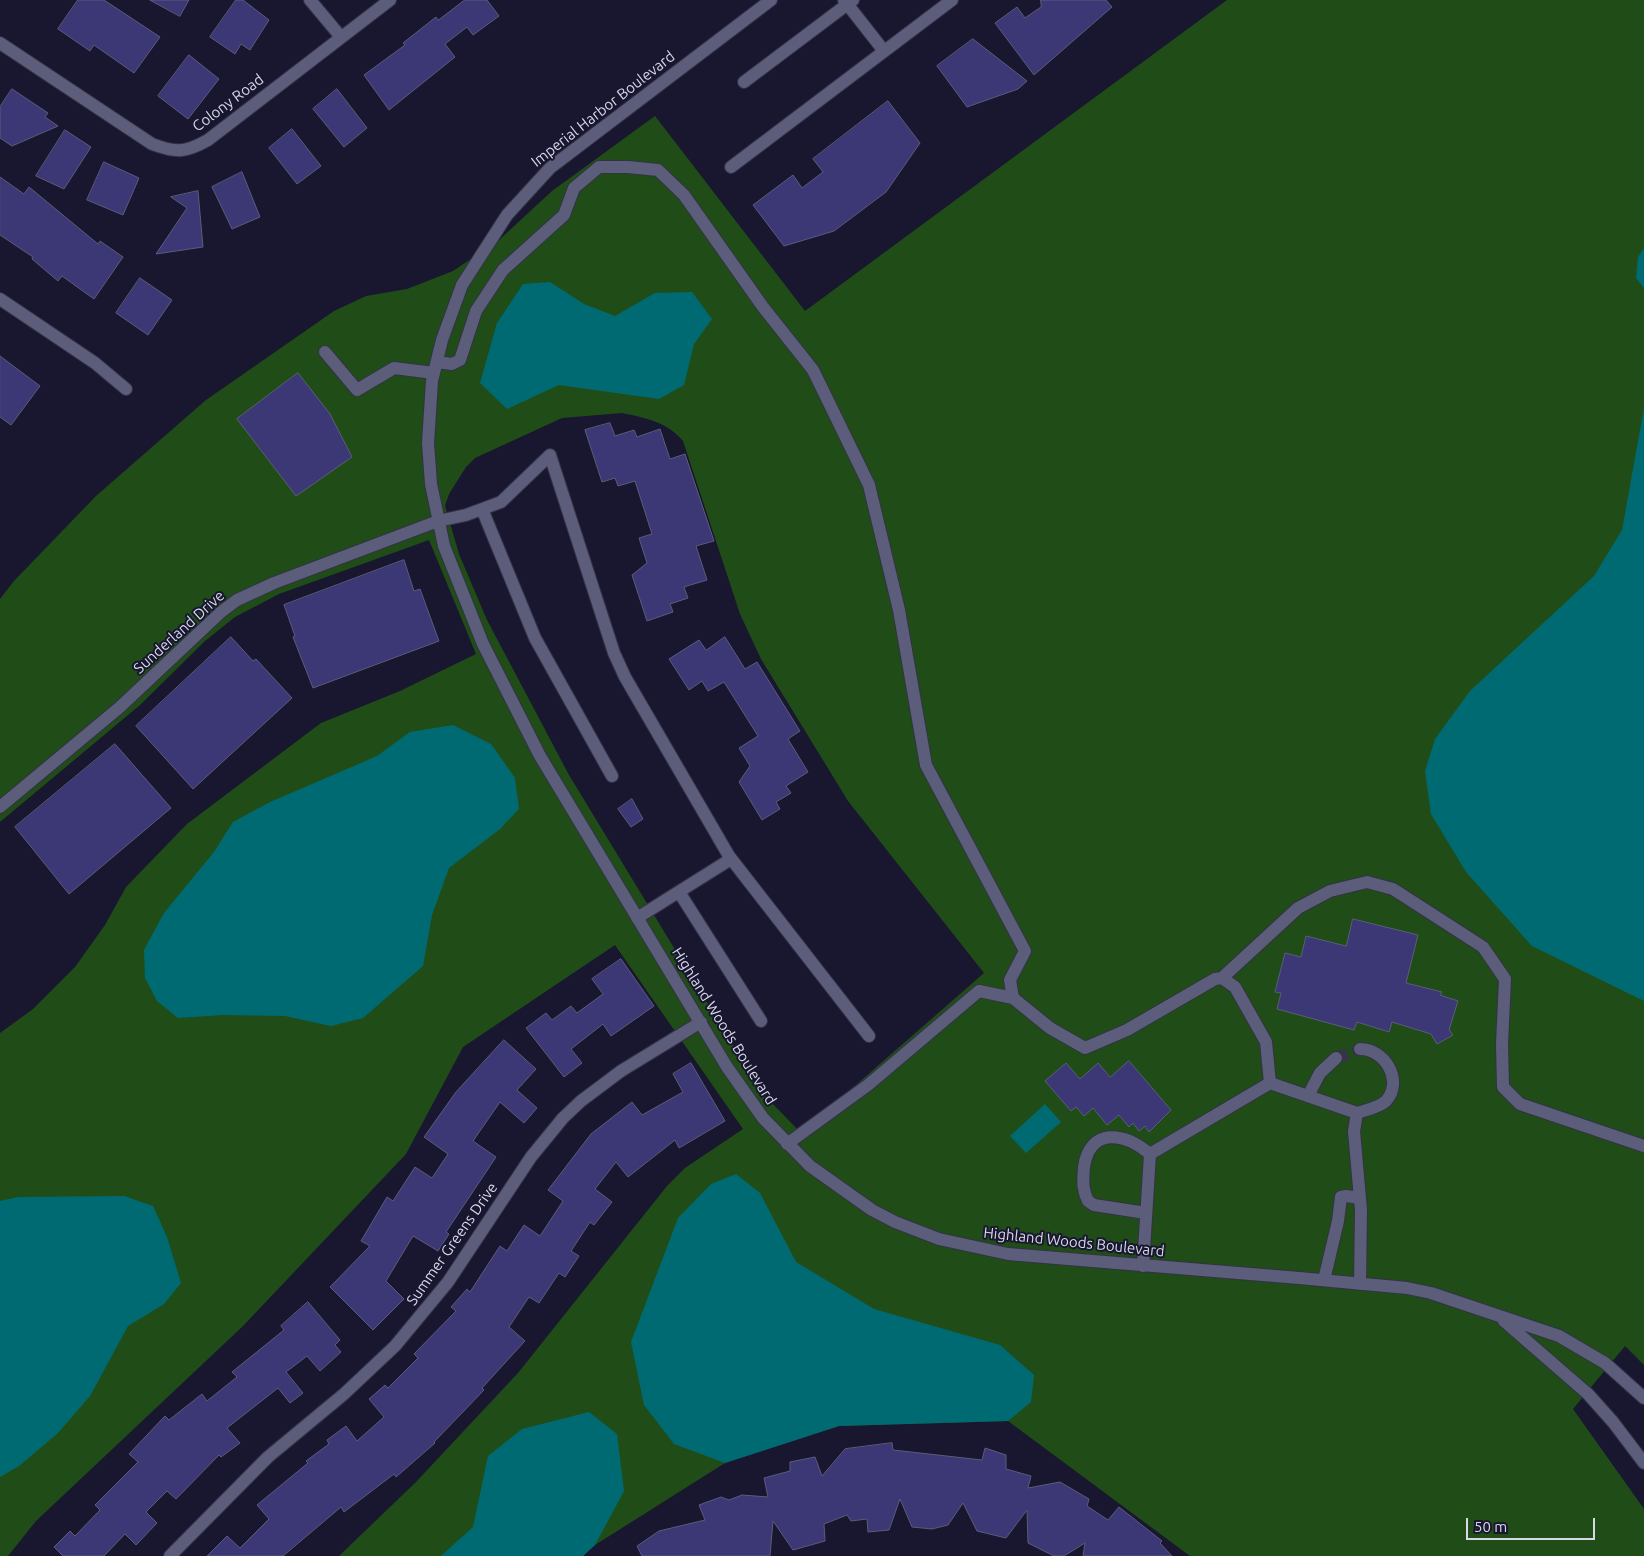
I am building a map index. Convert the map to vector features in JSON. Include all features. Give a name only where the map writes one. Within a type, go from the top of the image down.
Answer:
[{"type":"street","points":[[310,0],[341,37]]},
{"type":"street","name":"Colony Road","points":[[0,43],[152,144],[171,151],[190,150],[208,140],[390,0]]},
{"type":"street","name":"Imperial Harbor Boulevard","points":[[430,404],[436,368],[455,303],[472,267],[498,227],[534,183],[550,168],[771,0]]},
{"type":"street","points":[[731,167],[952,0]]},
{"type":"street","points":[[744,82],[848,1],[884,51]]},
{"type":"street","points":[[325,352],[356,390],[394,368],[436,368],[460,360],[476,311],[503,270],[564,215],[574,188],[599,167],[658,170],[684,195],[763,307],[813,370],[869,485],[900,610],[926,765],[1024,951],[1010,980],[1012,998]]},
{"type":"street","points":[[0,299],[95,363],[126,389]]},
{"type":"street","name":"Highland Woods Boulevard","points":[[430,404],[429,465],[438,521],[451,567],[505,688],[540,756],[750,1102],[787,1144],[810,1166],[851,1197],[895,1222],[939,1239],[1008,1254],[1324,1280],[1431,1293],[1559,1336],[1583,1348],[1605,1363],[1644,1398]]},
{"type":"street","name":"Sunderland Drive","points":[[0,807],[120,707],[221,612],[238,600],[274,583],[438,521],[501,502],[550,455],[614,653],[625,678],[731,859]]},
{"type":"street","points":[[482,509],[535,638],[612,776]]},
{"type":"street","points":[[637,918],[731,859],[869,1036]]},
{"type":"street","points":[[787,1144],[868,1085],[979,991],[1012,998],[1050,1028],[1085,1048],[1127,1030],[1215,979],[1222,978],[1298,908],[1322,895],[1367,882],[1393,889],[1483,947],[1504,979],[1503,1087],[1520,1104],[1644,1146]]},
{"type":"street","points":[[679,892],[760,1021]]},
{"type":"street","points":[[1222,978],[1235,988],[1266,1042],[1270,1083]]},
{"type":"street","name":"Summer Greens Drive","points":[[170,1556],[268,1457],[344,1394],[395,1346],[448,1282],[531,1157],[563,1118],[581,1101],[614,1076],[701,1022]]},
{"type":"street","points":[[1150,1154],[1270,1083],[1357,1114],[1380,1106],[1387,1099],[1392,1088],[1390,1067],[1376,1052],[1360,1050]]},
{"type":"street","points":[[1308,1096],[1320,1073],[1336,1058]]},
{"type":"street","points":[[1357,1114],[1354,1131],[1360,1198],[1360,1284]]},
{"type":"street","points":[[1146,1213],[1094,1204],[1088,1201],[1082,1185],[1086,1158],[1090,1147],[1097,1140],[1106,1136],[1134,1142],[1150,1154]]},
{"type":"street","points":[[1144,1266],[1150,1154]]},
{"type":"street","points":[[1324,1280],[1341,1198],[1346,1196],[1360,1198]]},
{"type":"street","name":"Highland Woods Boulevard","points":[[1498,1316],[1588,1394],[1644,1462]]},
{"type":"shaded area","points":[[1227,0],[1644,0],[1644,1365],[1625,1346],[1573,1409],[1644,1509],[1644,1556],[1190,1556],[1008,1421],[839,1426],[725,1463],[595,1545],[583,1556],[339,1556],[416,1482],[518,1373],[667,1186],[685,1168],[743,1129],[615,945],[463,1047],[406,1154],[243,1326],[36,1521],[8,1556],[0,1556],[0,1033],[33,1009],[75,967],[105,925],[126,887],[187,824],[321,723],[400,691],[476,654],[429,540],[279,594],[235,617],[205,641],[140,705],[0,822],[0,599],[14,581],[96,496],[206,400],[334,311],[366,296],[407,289],[453,271],[498,241],[552,191],[655,116],[805,311]],"holes":[[[622,413],[648,419],[663,425],[683,441],[740,614],[761,659],[848,801],[984,973],[801,1133],[769,1100],[750,1073],[569,775],[487,620],[459,554],[445,506],[449,494],[466,467],[475,458],[562,418]]]},
{"type":"shaded area","points":[[1644,248],[1644,288],[1636,278],[1638,257]]},
{"type":"shaded area","points":[[550,282],[584,304],[615,316],[655,293],[692,292],[712,319],[694,344],[684,385],[659,399],[559,385],[507,409],[480,383],[497,323],[523,284]]},
{"type":"shaded area","points":[[1644,408],[1644,1001],[1532,946],[1466,872],[1431,814],[1425,771],[1435,739],[1470,691],[1594,576],[1622,530]]},
{"type":"shaded area","points":[[453,725],[491,744],[515,778],[519,809],[500,829],[449,868],[432,915],[423,966],[363,1018],[331,1026],[285,1016],[222,1015],[178,1018],[157,1001],[145,978],[144,950],[164,913],[214,852],[233,822],[268,803],[377,756],[410,732]]},
{"type":"shaded area","points":[[1045,1104],[1061,1122],[1026,1153],[1010,1136]]},
{"type":"shaded area","points":[[736,1174],[760,1193],[796,1262],[874,1309],[1000,1345],[1034,1375],[1031,1402],[1008,1421],[839,1426],[725,1463],[674,1444],[644,1405],[631,1342],[678,1218],[711,1184]]},
{"type":"shaded area","points":[[124,1196],[153,1206],[167,1237],[181,1283],[164,1304],[128,1326],[90,1396],[58,1433],[19,1466],[0,1477],[0,1201],[18,1197]]},
{"type":"shaded area","points":[[589,1412],[617,1434],[624,1491],[595,1545],[583,1556],[441,1556],[473,1527],[488,1456],[522,1429]]},
{"type":"building","points":[[78,0],[104,0],[160,37],[134,73],[94,45],[90,51],[58,29]]},
{"type":"building","points":[[150,0],[189,0],[180,16]]},
{"type":"building","points":[[236,0],[243,0],[269,20],[250,50],[241,44],[235,54],[210,37]]},
{"type":"building","points":[[465,0],[487,0],[499,16],[473,35],[467,27],[445,44],[455,57],[389,110],[364,75],[405,45],[403,43],[436,17],[438,20]]},
{"type":"building","points":[[1041,0],[1106,0],[1112,7],[1034,75],[995,23],[1017,7],[1025,18],[1041,7]]},
{"type":"building","points":[[973,39],[1027,81],[1018,89],[967,107],[937,66]]},
{"type":"building","points":[[189,55],[219,79],[188,119],[158,96]]},
{"type":"building","points":[[12,89],[48,113],[45,117],[58,126],[12,146],[0,138],[0,107]]},
{"type":"building","points":[[337,89],[367,128],[344,147],[313,109]]},
{"type":"building","points":[[888,101],[920,143],[886,192],[834,231],[784,246],[753,205],[793,175],[802,188],[823,172],[813,159]]},
{"type":"building","points":[[292,129],[321,166],[297,184],[269,148]]},
{"type":"building","points":[[65,130],[91,147],[64,189],[36,176]]},
{"type":"building","points":[[104,162],[139,178],[123,215],[87,200]]},
{"type":"building","points":[[242,172],[260,217],[232,229],[212,187]]},
{"type":"building","points":[[0,177],[24,194],[29,187],[98,244],[100,241],[123,257],[94,299],[62,276],[58,281],[32,259],[33,257],[0,235]]},
{"type":"building","points":[[198,191],[203,247],[156,254],[187,208],[171,197]]},
{"type":"building","points":[[140,278],[172,300],[148,335],[116,313]]},
{"type":"building","points":[[0,356],[40,386],[11,425],[0,417]]},
{"type":"building","points":[[298,373],[330,414],[352,457],[296,496],[237,419]]},
{"type":"building","points":[[610,423],[615,436],[634,430],[637,437],[660,429],[670,459],[685,454],[714,541],[696,546],[707,580],[684,587],[688,598],[670,604],[673,612],[647,621],[632,575],[647,563],[639,538],[652,534],[635,481],[618,486],[615,478],[602,482],[585,430]]},
{"type":"building","points":[[404,560],[414,591],[420,589],[439,641],[313,688],[293,637],[295,636],[284,605]]},
{"type":"building","points":[[231,637],[253,661],[256,659],[292,698],[193,789],[136,726]]},
{"type":"building","points":[[725,637],[745,669],[757,662],[800,731],[788,739],[808,772],[786,786],[791,793],[776,802],[780,809],[762,820],[739,782],[750,766],[739,748],[758,736],[724,682],[708,691],[702,681],[689,690],[669,659],[699,640],[706,650]]},
{"type":"building","points":[[115,744],[171,808],[69,894],[15,827]]},
{"type":"building","points":[[632,799],[643,819],[631,827],[618,809]]},
{"type":"building","points":[[1353,919],[1418,935],[1406,983],[1442,992],[1440,995],[1458,1001],[1449,1030],[1453,1035],[1437,1044],[1431,1034],[1392,1022],[1389,1032],[1357,1022],[1354,1030],[1277,1009],[1281,993],[1275,992],[1285,953],[1301,957],[1306,936],[1346,946]]},
{"type":"building","points":[[621,959],[654,1006],[611,1036],[603,1024],[571,1049],[582,1063],[564,1077],[526,1028],[546,1013],[552,1020],[571,1006],[577,1013],[603,994],[592,979]]},
{"type":"building","points":[[504,1040],[536,1069],[517,1090],[537,1108],[524,1123],[500,1102],[473,1141],[496,1157],[446,1232],[449,1234],[438,1251],[413,1236],[386,1281],[404,1299],[373,1330],[330,1287],[370,1246],[361,1241],[387,1197],[393,1201],[415,1167],[432,1178],[448,1154],[424,1137],[456,1092]]},
{"type":"building","points":[[1129,1061],[1171,1110],[1149,1132],[1145,1126],[1139,1131],[1133,1123],[1129,1127],[1119,1115],[1107,1125],[1093,1108],[1084,1116],[1076,1107],[1071,1111],[1045,1081],[1066,1063],[1080,1079],[1098,1063],[1110,1077]]},
{"type":"building","points":[[691,1063],[725,1121],[679,1148],[675,1140],[628,1177],[616,1162],[595,1189],[612,1202],[594,1225],[590,1222],[571,1251],[579,1256],[565,1277],[559,1273],[539,1303],[529,1297],[509,1327],[525,1341],[482,1388],[484,1390],[435,1443],[396,1477],[394,1474],[344,1512],[341,1507],[283,1556],[207,1556],[227,1536],[240,1548],[269,1519],[257,1505],[308,1463],[306,1461],[329,1444],[327,1440],[346,1426],[357,1441],[384,1417],[369,1399],[385,1385],[388,1388],[418,1358],[414,1354],[456,1311],[451,1307],[467,1289],[470,1292],[500,1246],[507,1251],[524,1225],[540,1236],[563,1201],[548,1190],[591,1134],[632,1102],[642,1115],[683,1092],[673,1074]]},
{"type":"building","points":[[308,1302],[340,1340],[335,1345],[341,1352],[320,1371],[307,1356],[286,1372],[303,1393],[290,1403],[278,1388],[227,1428],[240,1443],[221,1457],[219,1455],[176,1499],[167,1491],[146,1512],[157,1523],[136,1545],[125,1534],[104,1556],[63,1556],[54,1547],[70,1531],[75,1536],[100,1510],[95,1505],[138,1462],[129,1454],[165,1416],[169,1420],[202,1394],[207,1401],[237,1377],[232,1372],[284,1330],[281,1326]]},
{"type":"building","points":[[892,1443],[893,1450],[982,1460],[985,1448],[1006,1455],[1006,1469],[1031,1476],[1028,1488],[1060,1482],[1089,1499],[1087,1506],[1108,1520],[1119,1507],[1162,1541],[1160,1543],[1172,1556],[1083,1556],[1085,1543],[1064,1556],[1054,1556],[1028,1543],[1027,1510],[1006,1538],[977,1531],[963,1503],[948,1525],[932,1529],[912,1527],[900,1499],[889,1530],[868,1532],[867,1519],[851,1521],[847,1515],[824,1524],[825,1541],[793,1550],[773,1521],[770,1556],[642,1556],[637,1546],[659,1531],[705,1520],[699,1505],[721,1497],[729,1500],[742,1495],[768,1497],[764,1478],[790,1471],[790,1462],[815,1457],[822,1476],[845,1449]]},
{"type":"tunnel","points":[[1336,1058],[1360,1049]]}]
